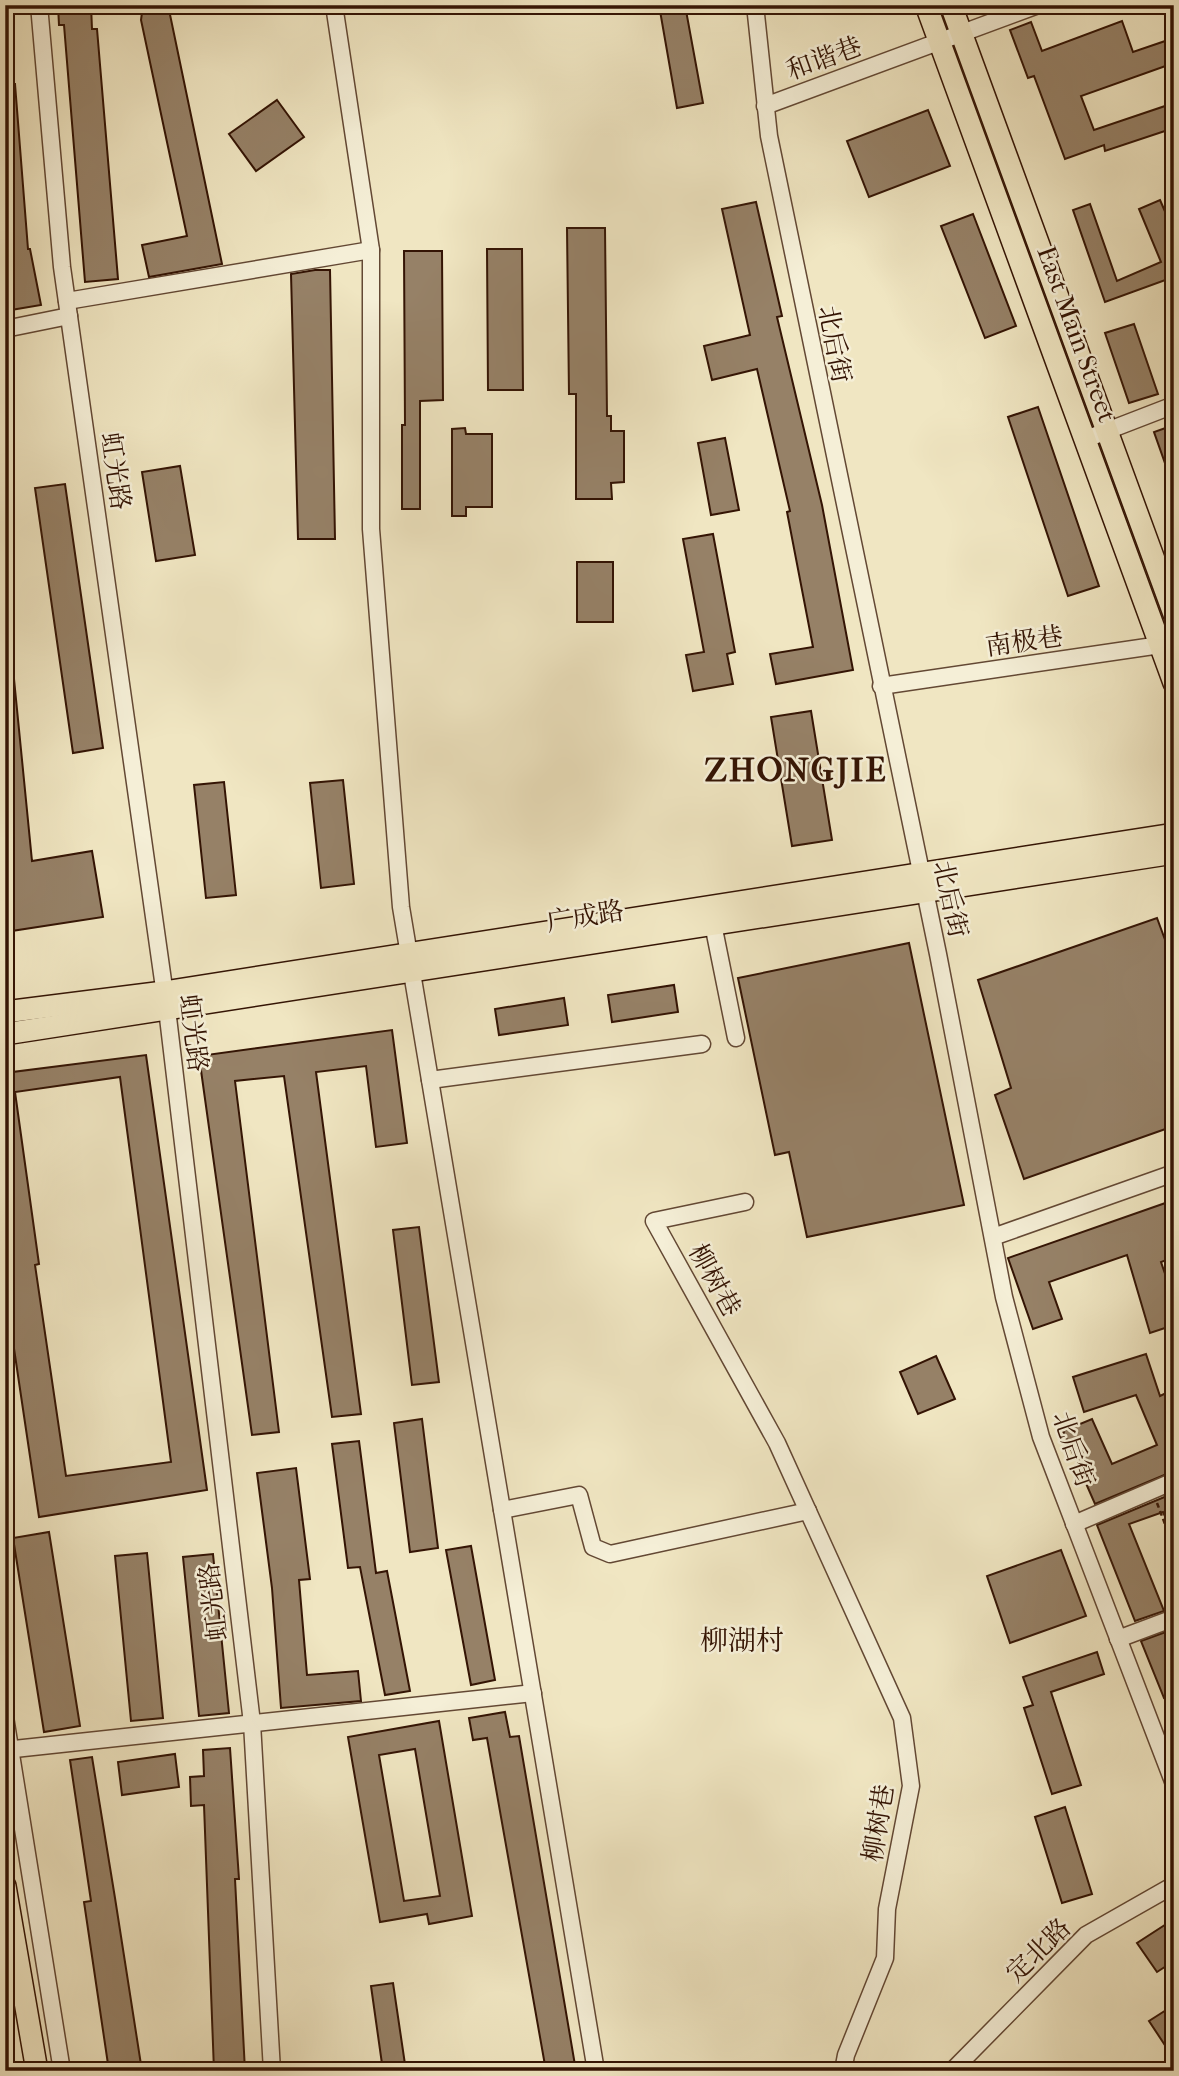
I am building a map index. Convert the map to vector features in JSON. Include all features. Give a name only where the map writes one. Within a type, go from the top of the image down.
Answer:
[{"type":"main road","name":"East Main Street","points":[[926,5],[1086,439],[1168,644],[1174,682]]},
{"type":"main road","name":"East Main Street","points":[[951,5],[1174,614]]},
{"type":"main road","name":"广成路","points":[[410,962],[713,924],[1174,834]]},
{"type":"main road","name":"广成路","points":[[5,1034],[165,1001],[923,882],[1174,853]]},
{"type":"main road","name":"广成路","points":[[5,1012],[165,1001]]},
{"type":"main road","points":[[5,1886],[37,2071]]},
{"type":"street","name":"虹光路","points":[[38,5],[68,308],[165,1001],[252,1723],[272,2071]]},
{"type":"street","points":[[334,5],[371,250],[371,529],[401,907],[596,2071]]},
{"type":"street","name":"北后街","points":[[755,5],[765,106],[782,203],[923,882],[1004,1297],[1041,1437],[1174,1784]]},
{"type":"street","name":"和谐巷","points":[[765,106],[962,36],[1038,5]]},
{"type":"street","points":[[5,329],[68,308],[371,250]]},
{"type":"street","points":[[1086,439],[1174,405]]},
{"type":"street","name":"南极巷","points":[[881,686],[1168,644]]},
{"type":"street","points":[[713,924],[736,1038]]},
{"type":"street","points":[[430,1080],[702,1044]]},
{"type":"street","points":[[993,1237],[1174,1173]]},
{"type":"street","name":"柳树巷","points":[[745,1202],[654,1221],[777,1443],[808,1511],[902,1718],[911,1786],[887,1909],[885,1958],[846,2055],[843,2071]]},
{"type":"street","points":[[1074,1524],[1174,1481]]},
{"type":"street","points":[[502,1510],[579,1495],[593,1547],[610,1554],[808,1511]]},
{"type":"street","points":[[1118,1639],[1174,1618]]},
{"type":"street","points":[[8,1749],[533,1693]]},
{"type":"street","points":[[5,1717],[8,1749],[62,2071]]},
{"type":"street","name":"定北路","points":[[952,2071],[1086,1935],[1174,1885]]},
{"type":"path","points":[[1153,1490],[1174,1548]]},
{"type":"building","points":[[58,5],[91,5],[92,29],[97,29],[118,279],[85,282],[64,25],[59,25]]},
{"type":"building","points":[[143,5],[168,5],[222,264],[149,277],[142,245],[187,236],[141,20]]},
{"type":"building","points":[[659,5],[685,5],[703,103],[677,108]]},
{"type":"building","points":[[1122,21],[1133,52],[1174,38],[1174,63],[1081,96],[1094,130],[1174,103],[1174,128],[1105,151],[1104,145],[1065,159],[1034,76],[1028,78],[1010,30],[1031,22],[1042,51]]},
{"type":"building","points":[[5,84],[15,84],[28,249],[41,305],[5,311]]},
{"type":"building","points":[[277,100],[304,137],[256,171],[229,134]]},
{"type":"building","points":[[928,110],[950,166],[869,197],[847,141]]},
{"type":"building","points":[[1160,200],[1174,232],[1174,292],[1168,279],[1105,302],[1073,210],[1090,204],[1117,281],[1161,262],[1139,209]]},
{"type":"building","points":[[756,202],[782,316],[777,317],[822,505],[853,670],[776,684],[770,654],[813,647],[787,512],[790,511],[757,369],[712,380],[704,346],[750,335],[722,209]]},
{"type":"building","points":[[973,214],[1016,326],[985,338],[941,226]]},
{"type":"building","points":[[567,228],[605,228],[607,416],[611,416],[611,431],[624,431],[624,482],[611,483],[612,499],[576,499],[576,394],[569,394]]},
{"type":"building","points":[[487,249],[522,249],[523,390],[488,390]]},
{"type":"building","points":[[404,251],[442,251],[443,400],[420,401],[420,509],[402,509],[402,425],[405,425]]},
{"type":"building","points":[[330,270],[335,539],[298,539],[291,274]]},
{"type":"building","points":[[1134,324],[1158,394],[1129,403],[1105,333]]},
{"type":"building","points":[[1038,407],[1099,586],[1068,596],[1008,417]]},
{"type":"building","points":[[1174,425],[1174,483],[1172,483],[1154,432]]},
{"type":"building","points":[[465,428],[466,434],[492,434],[492,507],[466,507],[466,516],[452,516],[452,429]]},
{"type":"building","points":[[725,438],[739,510],[711,515],[698,443]]},
{"type":"building","points":[[180,466],[195,555],[156,561],[142,472]]},
{"type":"building","points":[[65,484],[103,748],[73,753],[35,488]]},
{"type":"building","points":[[713,534],[735,652],[727,654],[733,684],[693,691],[686,655],[704,652],[683,539]]},
{"type":"building","points":[[577,562],[613,562],[613,622],[577,622]]},
{"type":"building","points":[[5,679],[14,679],[32,861],[92,851],[103,917],[5,932]]},
{"type":"building","points":[[811,711],[832,840],[792,846],[771,717]]},
{"type":"building","points":[[343,780],[354,884],[321,888],[310,783]]},
{"type":"building","points":[[224,782],[236,895],[206,898],[194,785]]},
{"type":"building","points":[[1157,918],[1174,964],[1174,1126],[1024,1179],[995,1095],[1011,1088],[978,980]]},
{"type":"building","points":[[909,943],[964,1205],[807,1237],[789,1152],[775,1155],[738,978]]},
{"type":"building","points":[[674,985],[678,1012],[612,1022],[608,995]]},
{"type":"building","points":[[564,998],[568,1025],[499,1035],[495,1009]]},
{"type":"building","points":[[392,1030],[407,1143],[376,1147],[366,1066],[316,1072],[361,1414],[332,1417],[284,1076],[235,1081],[279,1432],[252,1435],[199,1056]]},
{"type":"building","points":[[146,1055],[207,1490],[39,1517],[5,1288],[9,1287],[5,1259],[5,1073]],"holes":[[[120,1077],[171,1462],[66,1476],[35,1265],[39,1264],[15,1092]]]},
{"type":"building","points":[[1174,1200],[1174,1257],[1161,1262],[1174,1300],[1174,1325],[1150,1333],[1127,1255],[1049,1282],[1062,1319],[1033,1329],[1008,1258]]},
{"type":"building","points":[[419,1227],[439,1382],[412,1385],[393,1230]]},
{"type":"building","points":[[1146,1354],[1160,1396],[1166,1393],[1174,1412],[1174,1471],[1095,1504],[1063,1431],[1092,1419],[1112,1464],[1157,1445],[1136,1395],[1084,1412],[1073,1377]]},
{"type":"building","points":[[936,1356],[955,1399],[918,1414],[900,1372]]},
{"type":"building","points":[[422,1419],[438,1548],[410,1552],[394,1423]]},
{"type":"building","points":[[359,1441],[376,1573],[387,1571],[410,1691],[385,1695],[360,1567],[348,1568],[332,1444]]},
{"type":"building","points":[[296,1468],[310,1579],[299,1580],[307,1675],[358,1671],[361,1701],[281,1708],[272,1588],[257,1473]]},
{"type":"building","points":[[1174,1493],[1174,1536],[1163,1512],[1129,1524],[1164,1611],[1135,1621],[1097,1525]]},
{"type":"building","points":[[49,1532],[80,1726],[44,1732],[13,1538]]},
{"type":"building","points":[[471,1546],[495,1680],[471,1685],[446,1550]]},
{"type":"building","points":[[1061,1550],[1086,1616],[1010,1643],[987,1576]]},
{"type":"building","points":[[147,1553],[163,1718],[131,1721],[115,1556]]},
{"type":"building","points":[[213,1554],[229,1713],[199,1716],[183,1557]]},
{"type":"building","points":[[1174,1629],[1174,1694],[1164,1698],[1141,1641]]},
{"type":"building","points":[[1097,1652],[1104,1674],[1051,1692],[1081,1785],[1052,1794],[1024,1708],[1033,1705],[1023,1677]]},
{"type":"building","points":[[505,1712],[510,1737],[519,1736],[576,2071],[546,2071],[487,1738],[473,1740],[469,1718]]},
{"type":"building","points":[[439,1721],[472,1916],[429,1924],[427,1914],[380,1922],[348,1737]],"holes":[[[415,1749],[440,1896],[404,1901],[379,1755]]]},
{"type":"building","points":[[230,1748],[239,1879],[235,1879],[245,2071],[214,2071],[204,1805],[191,1806],[190,1777],[204,1776],[203,1750]]},
{"type":"building","points":[[175,1754],[179,1787],[122,1795],[118,1762]]},
{"type":"building","points":[[92,1757],[142,2071],[109,2071],[84,1902],[91,1901],[70,1760]]},
{"type":"building","points":[[1065,1807],[1092,1894],[1062,1903],[1035,1817]]},
{"type":"building","points":[[1174,1919],[1174,1961],[1157,1972],[1137,1943]]},
{"type":"building","points":[[393,1983],[406,2071],[383,2071],[371,1986]]},
{"type":"building","points":[[1174,2005],[1174,2059],[1149,2021]]},
{"type":"district","name":"ZHONGJIE","points":[[796,769]]},
{"type":"district","name":"柳湖村","points":[[742,1640]]}]
